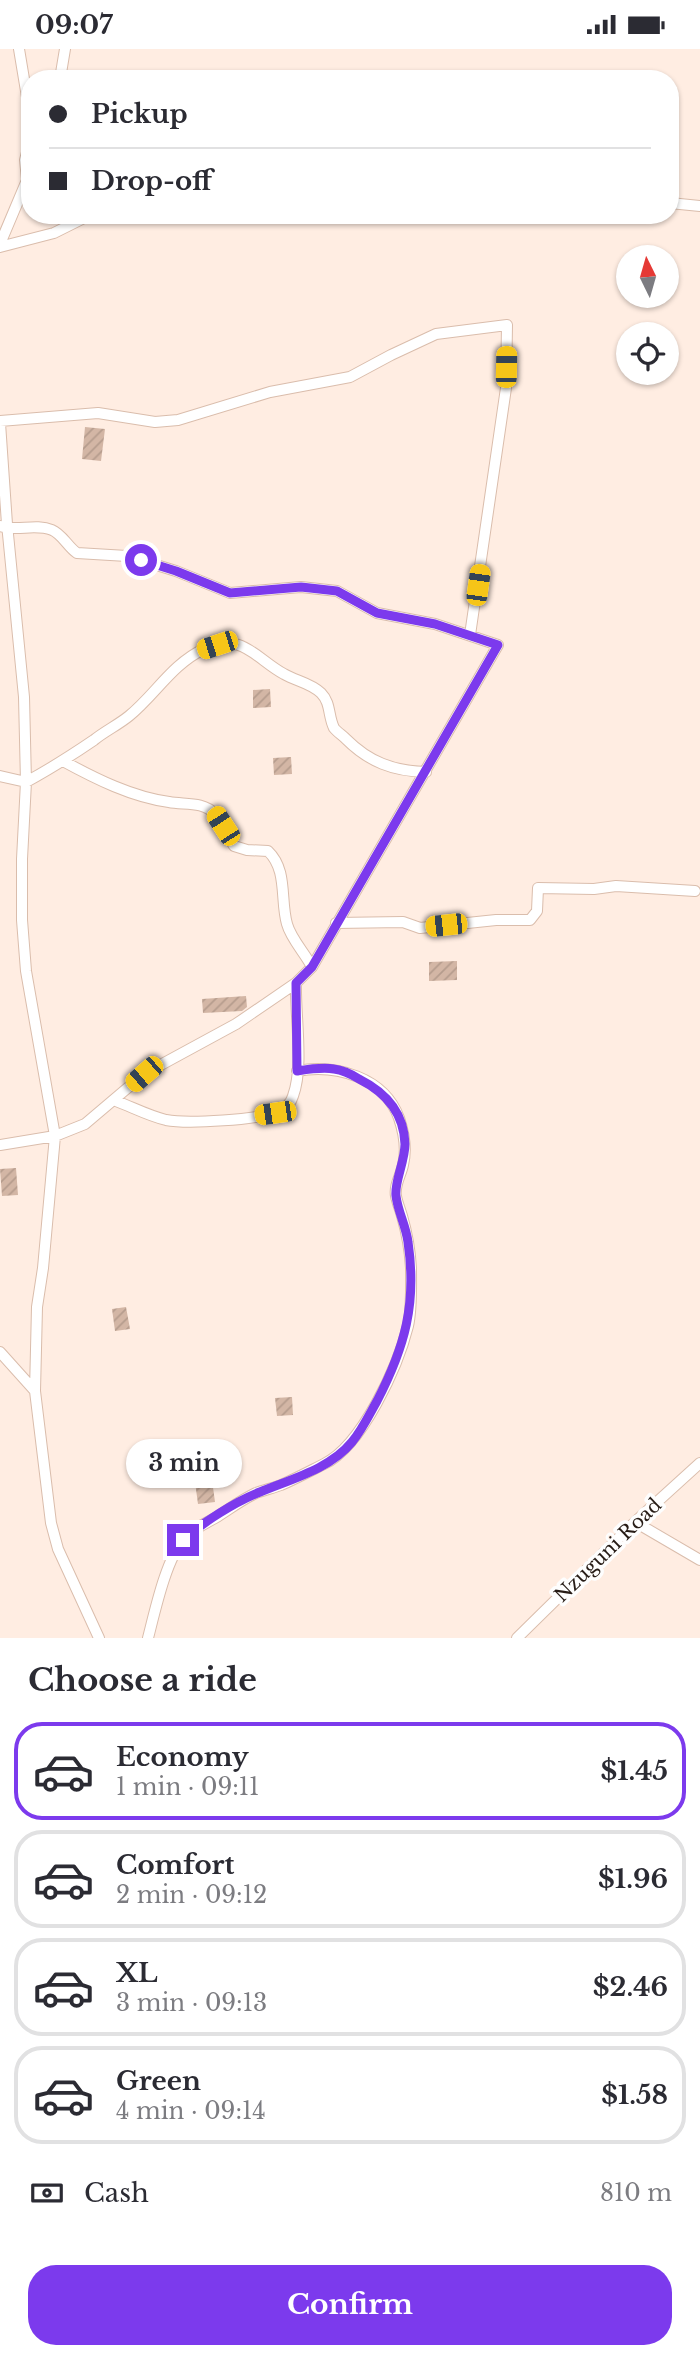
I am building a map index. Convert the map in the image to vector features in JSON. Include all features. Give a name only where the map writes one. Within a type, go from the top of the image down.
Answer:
[{"type":"street","points":[[19,49],[22,70]]},
{"type":"street","points":[[62,70],[65,49]]},
{"type":"street","points":[[0,246],[21,194]]},
{"type":"street","points":[[679,204],[700,206]]},
{"type":"street","points":[[0,246],[44,237],[71,224]]},
{"type":"street","points":[[99,1638],[58,1549],[51,1523],[35,1391],[37,1307],[55,1136],[25,958],[22,921],[26,782],[24,697],[4,527],[0,422],[98,413],[155,422],[178,420],[270,392],[350,377],[436,334],[507,325],[506,388],[470,635]]},
{"type":"street","points":[[0,1145],[55,1136],[85,1124],[116,1101],[144,1074],[229,1029],[296,983],[312,967],[498,645],[420,620],[377,613],[337,591],[301,587],[230,593],[176,571],[127,556],[77,554],[53,530],[4,527]]},
{"type":"street","points":[[0,776],[26,782],[130,716],[161,681],[184,661],[203,649],[233,644],[253,650],[286,675],[319,691],[326,699],[334,727],[366,757],[377,763],[408,771],[426,772]]},
{"type":"street","points":[[63,761],[123,790],[169,803],[195,804],[209,810],[215,814],[234,846],[268,851],[275,857],[279,870],[287,924],[312,967]]},
{"type":"street","points":[[336,923],[403,922],[420,928],[530,919],[537,911],[538,887],[594,889],[616,886],[695,891]]},
{"type":"street","points":[[116,1101],[169,1121],[211,1121],[275,1113],[288,1105],[293,1096],[297,1071],[296,983]]},
{"type":"street","points":[[148,1638],[164,1581],[183,1540],[195,1529],[247,1498],[326,1464],[343,1453],[354,1441],[379,1397],[407,1329],[411,1268],[405,1225],[396,1197],[405,1144],[398,1114],[390,1100],[375,1087],[343,1071],[313,1068],[297,1071]]},
{"type":"street","points":[[0,1354],[35,1391]]},
{"type":"street","name":"Nzuguni Road","points":[[517,1638],[635,1522],[700,1463]]},
{"type":"street","points":[[635,1522],[700,1560]]},
{"type":"building","points":[[85,427],[105,429],[101,461],[82,459]]},
{"type":"building","points":[[270,689],[271,707],[253,708],[253,690]]},
{"type":"building","points":[[291,757],[292,774],[274,775],[273,758]]},
{"type":"building","points":[[457,961],[457,980],[429,981],[429,962]]},
{"type":"building","points":[[246,996],[247,1007],[242,1011],[203,1013],[202,999]]},
{"type":"building","points":[[16,1168],[18,1195],[2,1196],[0,1169]]},
{"type":"building","points":[[126,1307],[130,1329],[115,1331],[112,1309]]},
{"type":"building","points":[[292,1397],[293,1415],[277,1416],[275,1398]]},
{"type":"building","points":[[212,1480],[215,1502],[198,1504],[195,1482]]},
{"type":"route","points":[[141,560],[230,593],[301,587],[337,591],[377,613],[435,624],[498,645],[312,967],[296,983],[297,1071],[313,1068],[343,1071],[375,1087],[390,1100],[404,1131],[404,1162],[396,1186],[396,1197],[405,1225],[411,1268],[407,1329],[379,1397],[354,1441],[343,1453],[326,1464],[258,1492],[195,1529],[183,1540]]}]
